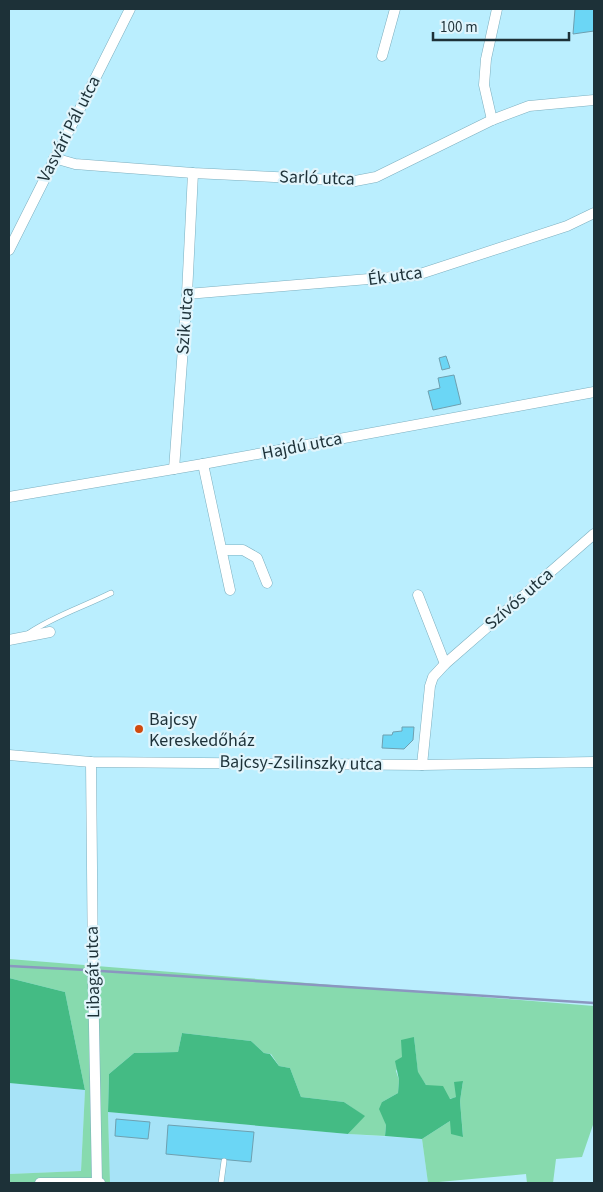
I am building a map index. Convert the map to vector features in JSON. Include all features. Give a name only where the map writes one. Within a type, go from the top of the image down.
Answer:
[{"type":"street","name":"Vasvári Pál utca","points":[[9,250],[130,9]]},
{"type":"street","points":[[382,56],[395,9]]},
{"type":"street","points":[[492,120],[484,85],[486,59],[497,9]]},
{"type":"street","name":"Sarló utca","points":[[54,158],[75,164],[193,173],[354,181],[376,177],[492,120],[529,106],[594,100]]},
{"type":"street","name":"Szik utca","points":[[174,469],[187,294],[193,173]]},
{"type":"street","name":"Ék utca","points":[[187,294],[417,275],[560,229],[594,213]]},
{"type":"street","name":"Hajdú utca","points":[[9,498],[594,392]]},
{"type":"street","points":[[203,464],[230,590]]},
{"type":"street","name":"Szívós utca","points":[[422,764],[430,686],[434,677],[445,664],[594,534]]},
{"type":"street","points":[[222,550],[243,550],[257,558],[267,584]]},
{"type":"street","points":[[418,595],[445,664]]},
{"type":"street","points":[[9,640],[50,632]]},
{"type":"street","name":"Bajcsy-Zsilinszky utca","points":[[9,755],[91,762],[422,764],[594,762]]},
{"type":"street","name":"Libagát utca","points":[[91,762],[93,983],[98,1183]]},
{"type":"street","points":[[40,1183],[98,1183]]},
{"type":"lane","points":[[22,638],[51,619],[80,608],[110,593]]},
{"type":"lane","points":[[220,1183],[224,1161]]},
{"type":"shaded area","points":[[9,1083],[85,1090],[81,1171],[9,1174]]},
{"type":"shaded area","points":[[108,1112],[422,1139],[428,1183],[110,1183]]},
{"type":"green space","points":[[9,959],[594,1006],[594,1122],[582,1157],[556,1159],[553,1183],[527,1183],[526,1174],[428,1183],[422,1139],[450,1121],[463,1136],[460,1101],[463,1081],[457,1097],[449,1099],[426,1085],[418,1073],[414,1037],[396,1071],[399,1080],[398,1093],[382,1102],[386,1125],[385,1136],[348,1134],[364,1116],[344,1102],[301,1097],[290,1068],[279,1066],[271,1054],[264,1053],[251,1041],[182,1033],[178,1052],[134,1053],[109,1074],[110,1183],[9,1183],[9,1174],[81,1171],[85,1090],[65,992],[9,978]]},
{"type":"green space","points":[[9,978],[65,992],[85,1090],[9,1083]]},
{"type":"green space","points":[[182,1033],[251,1041],[264,1053],[270,1054],[279,1066],[290,1068],[301,1097],[344,1102],[365,1116],[348,1134],[108,1112],[109,1074],[134,1053],[178,1052]]},
{"type":"green space","points":[[414,1037],[418,1072],[426,1085],[443,1086],[450,1099],[456,1097],[454,1082],[463,1081],[460,1101],[463,1137],[451,1134],[450,1121],[422,1139],[385,1136],[386,1125],[379,1109],[382,1102],[398,1093],[399,1080],[395,1061],[402,1057],[401,1040]]},
{"type":"building","points":[[575,9],[594,9],[594,31],[573,34]]},
{"type":"building","points":[[446,356],[450,368],[442,370],[439,358]]},
{"type":"building","points":[[454,375],[461,404],[433,410],[428,391],[440,388],[438,378]]},
{"type":"building","points":[[402,727],[414,727],[413,740],[404,749],[382,748],[383,735],[392,735],[393,732],[402,731]]},
{"type":"building","points":[[116,1119],[150,1122],[148,1139],[115,1136]]},
{"type":"building","points":[[168,1125],[254,1132],[251,1162],[166,1154]]},
{"type":"waterway","points":[[9,966],[86,970]]},
{"type":"waterway","points":[[101,971],[594,1003]]},
{"type":"place","name":"Bajcsy Kereskedőház","points":[[139,729]]}]
